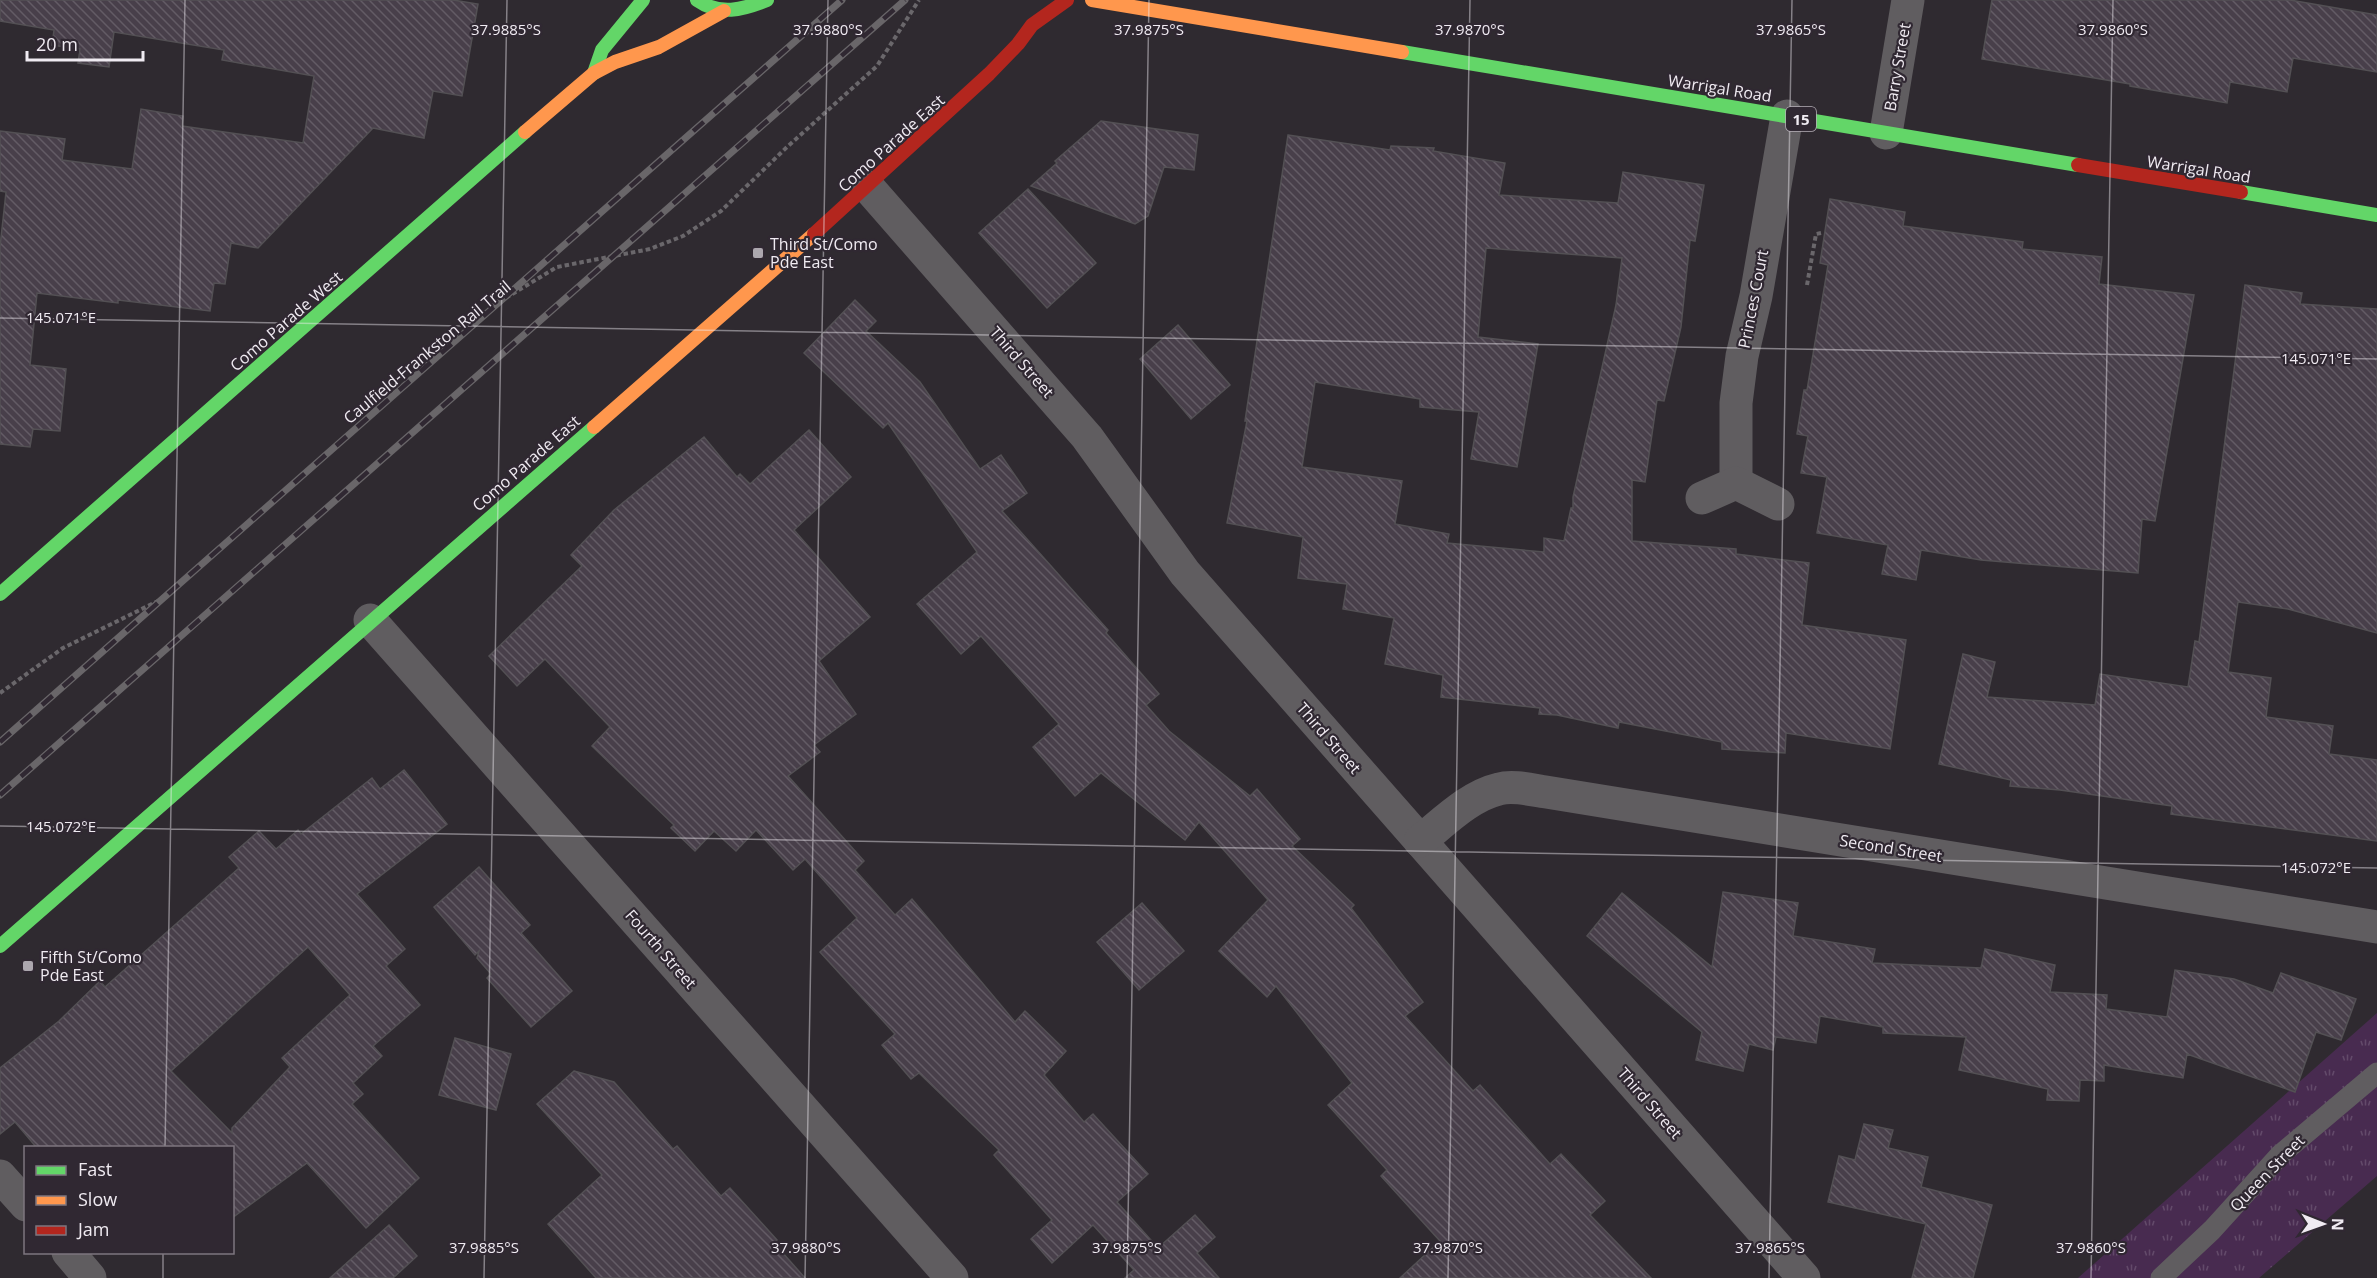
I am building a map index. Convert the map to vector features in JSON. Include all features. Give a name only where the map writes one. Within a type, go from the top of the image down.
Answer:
[{"type":"street","name":"Como Parade West","points":[[594,73],[602,50],[643,0]]},
{"type":"street","points":[[697,0],[711,9],[723,11],[750,7],[767,0]]},
{"type":"street","name":"Como Parade East","points":[[0,946],[370,620],[868,187],[989,74],[1018,44],[1032,25],[1067,0]]},
{"type":"street","name":"Warrigal Road","points":[[1092,0],[2377,215]]},
{"type":"street","name":"Barry Street","points":[[1886,133],[1908,0]]},
{"type":"street","name":"Como Parade West","points":[[0,594],[594,73],[615,62],[659,47],[723,11]]},
{"type":"street","name":"Princes Court","points":[[1736,483],[1736,403],[1742,356],[1756,296],[1787,116]]},
{"type":"street","name":"Third Street","points":[[868,187],[1088,437],[1185,573],[1804,1278]]},
{"type":"street","points":[[1702,498],[1736,483],[1778,504]]},
{"type":"street","name":"Fourth Street","points":[[370,620],[952,1278]]},
{"type":"street","name":"Second Street","points":[[1420,841],[1468,803],[1500,788],[1520,789],[1558,793],[2377,927]]},
{"type":"street","points":[[0,1176],[24,1203]]},
{"type":"street","points":[[70,1254],[90,1278]]},
{"type":"lane","name":"Queen Street","points":[[2161,1278],[2212,1230],[2280,1155],[2377,1073]]},
{"type":"path","name":"Caulfield-Frankston Rail Trail","points":[[0,693],[63,648],[162,599],[504,299],[557,267],[650,249],[683,236],[721,211],[787,147],[877,66],[919,0]]},
{"type":"path","points":[[1807,285],[1816,234],[1821,233]]},
{"type":"green space","points":[[2377,1013],[2377,1176],[2259,1278],[2078,1278]]},
{"type":"building","points":[[0,0],[453,0],[478,4],[462,96],[433,91],[424,138],[373,128],[258,248],[231,243],[225,284],[214,283],[210,311],[37,293],[30,365],[66,369],[60,431],[33,429],[30,447],[0,444],[0,247],[6,192],[0,191],[0,131],[65,139],[62,160],[132,169],[141,109],[183,116],[182,126],[303,143],[314,76],[222,60],[224,50],[114,32],[109,67],[78,63],[80,49],[52,45],[54,30],[0,21]]},
{"type":"building","points":[[1992,0],[2290,0],[2377,15],[2377,72],[2293,58],[2287,92],[2230,82],[2227,103],[1982,59]]},
{"type":"building","points":[[1101,121],[1198,135],[1194,170],[1164,167],[1148,216],[1135,224],[1031,186],[1057,163],[1055,161]]},
{"type":"building","points":[[1288,135],[1390,150],[1391,146],[1434,148],[1433,151],[1505,163],[1499,195],[1618,203],[1623,172],[1704,185],[1695,241],[1690,240],[1681,327],[1664,401],[1657,400],[1645,482],[1632,480],[1632,541],[1736,549],[1736,554],[1809,563],[1802,625],[1906,640],[1890,749],[1786,733],[1785,753],[1722,749],[1722,742],[1619,722],[1618,728],[1557,715],[1539,714],[1540,708],[1441,697],[1443,675],[1385,664],[1394,618],[1343,609],[1347,584],[1298,578],[1303,537],[1227,523],[1247,421],[1245,421]],"holes":[[[1486,248],[1622,258],[1616,305],[1564,541],[1544,538],[1544,552],[1447,543],[1449,534],[1395,524],[1402,481],[1302,467],[1315,382],[1420,399],[1420,407],[1479,412],[1471,459],[1517,467],[1538,344],[1478,337]]]},
{"type":"building","points":[[1028,189],[1096,263],[1047,308],[979,233]]},
{"type":"building","points":[[1830,199],[1905,212],[1903,226],[2023,242],[2022,249],[2102,257],[2099,284],[2194,295],[2155,521],[2142,519],[2138,573],[1981,560],[1921,550],[1916,580],[1882,574],[1888,545],[1817,533],[1827,477],[1801,473],[1808,436],[1797,434],[1804,390],[1807,390],[1828,265],[1820,263]]},
{"type":"building","points":[[2245,285],[2302,293],[2300,304],[2377,309],[2377,633],[2288,609],[2238,602],[2228,672],[2271,678],[2266,717],[2333,726],[2329,754],[2377,760],[2377,841],[2171,814],[2172,806],[2060,790],[2010,786],[2011,780],[1939,764],[1963,654],[1995,662],[1987,697],[2095,705],[2100,674],[2188,687],[2195,641],[2199,642]]},
{"type":"building","points":[[855,300],[876,321],[866,331],[920,382],[980,469],[1001,455],[1027,493],[1002,511],[1108,630],[1106,633],[1159,694],[1146,705],[1169,731],[1250,796],[1257,789],[1300,839],[1292,846],[1354,905],[1351,908],[1423,1002],[1405,1016],[1473,1091],[1480,1085],[1550,1164],[1561,1154],[1605,1201],[1590,1215],[1651,1278],[1400,1278],[1440,1241],[1381,1176],[1387,1170],[1328,1105],[1352,1083],[1276,986],[1267,997],[1219,951],[1268,900],[1199,822],[1185,840],[1101,773],[1075,796],[1033,747],[1059,724],[981,636],[961,654],[917,604],[977,552],[888,423],[883,428],[804,353]]},
{"type":"building","points":[[1178,325],[1230,385],[1191,419],[1140,359]]},
{"type":"building","points":[[809,430],[851,477],[794,530],[870,617],[819,661],[856,714],[814,745],[820,752],[788,776],[864,861],[855,870],[895,915],[912,899],[1015,1022],[1025,1011],[1066,1051],[1044,1075],[1084,1122],[1093,1114],[1148,1174],[1117,1202],[1158,1248],[1195,1215],[1215,1237],[1197,1253],[1219,1278],[1125,1278],[1134,1270],[1093,1225],[1052,1263],[1031,1239],[1052,1220],[994,1155],[999,1150],[919,1073],[911,1079],[882,1045],[895,1034],[820,952],[857,918],[805,859],[793,870],[756,830],[736,851],[714,831],[695,851],[671,828],[674,825],[592,746],[610,727],[545,659],[517,686],[489,656],[582,566],[571,555],[614,510],[704,437],[737,477],[740,474],[750,484]]},
{"type":"building","points":[[404,770],[447,824],[357,894],[405,949],[386,966],[420,1005],[373,1046],[382,1056],[353,1083],[363,1094],[352,1104],[419,1178],[366,1228],[307,1163],[234,1217],[234,1146],[35,1146],[15,1122],[0,1134],[0,1068],[59,1021],[100,981],[105,987],[239,868],[229,857],[259,831],[276,849],[298,830],[301,834],[372,778],[380,789]],"holes":[[[308,947],[350,995],[282,1058],[290,1067],[232,1128],[232,1133],[171,1071]]]},
{"type":"building","points":[[479,867],[530,925],[521,933],[572,991],[531,1027],[487,978],[491,974],[477,958],[479,951],[475,955],[434,907]]},
{"type":"building","points":[[1723,892],[1798,903],[1793,936],[1875,949],[1872,963],[1981,968],[1985,949],[2055,965],[2050,992],[2107,995],[2106,1009],[2167,1017],[2175,970],[2234,979],[2273,993],[2281,973],[2356,999],[2341,1040],[2316,1032],[2295,1092],[2187,1054],[2183,1078],[2104,1065],[2104,1081],[2080,1080],[2079,1101],[2047,1100],[2048,1089],[1959,1070],[1966,1037],[1883,1033],[1883,1027],[1820,1016],[1816,1043],[1776,1037],[1773,1050],[1749,1044],[1743,1071],[1696,1060],[1702,1032],[1587,936],[1622,893],[1712,967]]},
{"type":"building","points":[[1142,903],[1184,951],[1139,990],[1097,942]]},
{"type":"building","points":[[455,1038],[511,1054],[496,1110],[439,1095]]},
{"type":"building","points":[[574,1071],[614,1082],[673,1149],[677,1146],[721,1196],[730,1188],[777,1240],[774,1243],[805,1278],[596,1278],[548,1224],[602,1175],[537,1104]]},
{"type":"building","points":[[1864,1124],[1893,1130],[1888,1148],[1928,1157],[1921,1187],[1992,1205],[1973,1278],[1912,1278],[1926,1224],[1828,1202],[1839,1156],[1855,1160]]},
{"type":"building","points":[[389,1225],[417,1256],[393,1278],[330,1278]]},
{"type":"railway","points":[[0,742],[842,0]]},
{"type":"railway","points":[[0,795],[905,0]]},
{"type":"traffic: fast","points":[[594,73],[602,50],[643,0]]},
{"type":"traffic: fast","points":[[697,0],[723,10],[740,9],[767,0]]},
{"type":"traffic: fast","points":[[1402,52],[2078,165]]},
{"type":"traffic: fast","points":[[0,594],[525,132]]},
{"type":"traffic: fast","points":[[2241,192],[2377,215]]},
{"type":"traffic: fast","points":[[0,946],[594,427]]},
{"type":"traffic: slow","points":[[1092,0],[1402,52]]},
{"type":"traffic: slow","points":[[525,132],[594,73],[615,62],[659,47],[724,11]]},
{"type":"traffic: slow","points":[[594,427],[814,234]]},
{"type":"traffic: jam","points":[[814,234],[989,74],[1018,44],[1032,25],[1067,0]]},
{"type":"traffic: jam","points":[[2078,165],[2241,192]]},
{"type":"place","name":"Third St/Como Pde East","points":[[758,253]]},
{"type":"place","name":"Fifth St/Como Pde East","points":[[28,966]]}]
